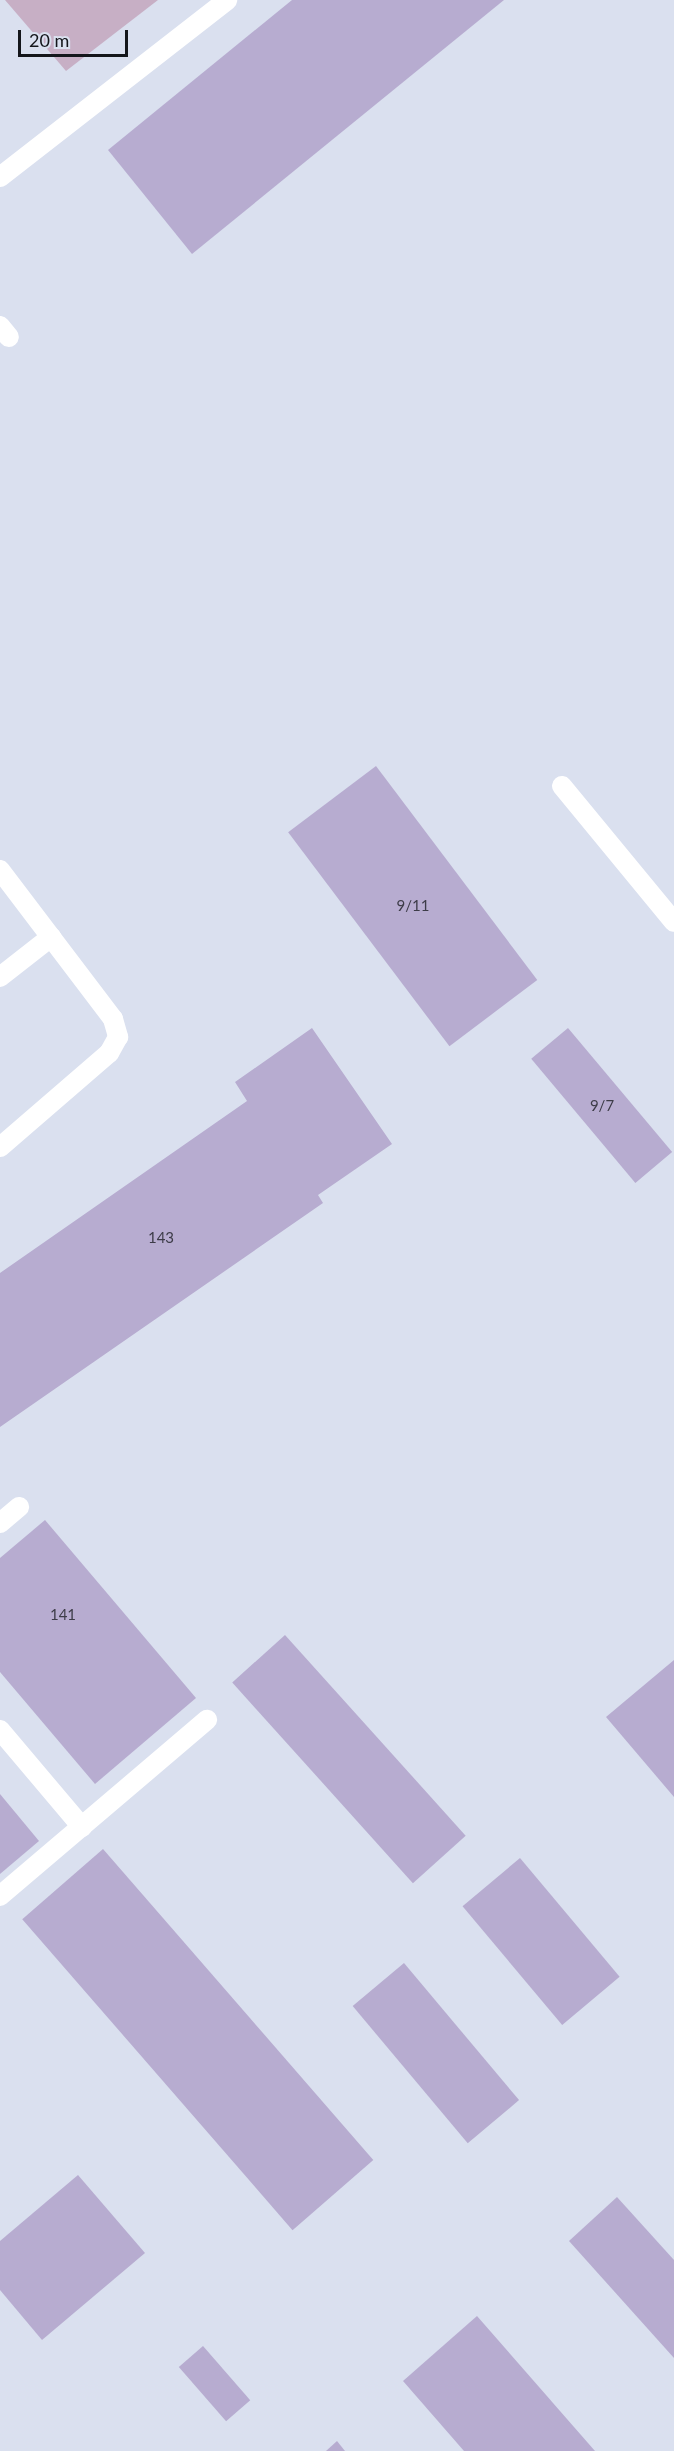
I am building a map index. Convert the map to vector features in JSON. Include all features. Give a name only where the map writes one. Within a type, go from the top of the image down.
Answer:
[{"type":"lane","points":[[0,177],[227,0]]},
{"type":"lane","points":[[562,786],[674,922]]},
{"type":"lane","points":[[0,870],[112,1019],[118,1037],[109,1053],[0,1148]]},
{"type":"lane","points":[[0,977],[51,937]]},
{"type":"lane","points":[[0,1522],[19,1507]]},
{"type":"lane","points":[[0,1896],[207,1720]]},
{"type":"lane","points":[[0,1730],[82,1827]]},
{"type":"shaded area","points":[[5,0],[158,0],[66,71]]},
{"type":"building","points":[[292,0],[504,0],[192,254],[108,150]]},
{"type":"building","points":[[376,766],[537,980],[449,1046],[288,832]]},
{"type":"building","points":[[312,1028],[392,1144],[318,1195],[323,1203],[0,1427],[0,1273],[247,1101],[235,1082]]},
{"type":"building","points":[[568,1028],[672,1152],[635,1183],[531,1059]]},
{"type":"building","points":[[45,1520],[196,1698],[95,1784],[0,1672],[0,1558]]},
{"type":"building","points":[[285,1635],[466,1836],[413,1883],[232,1683]]},
{"type":"building","points":[[674,1660],[674,1797],[606,1717]]},
{"type":"building","points":[[0,1794],[39,1841],[0,1874]]},
{"type":"building","points":[[103,1849],[373,2160],[293,2230],[22,1919]]},
{"type":"building","points":[[520,1858],[620,1977],[562,2025],[463,1906]]},
{"type":"building","points":[[404,1963],[519,2100],[468,2143],[353,2006]]},
{"type":"building","points":[[78,2175],[145,2253],[42,2340],[0,2290],[0,2241]]},
{"type":"building","points":[[617,2197],[674,2260],[674,2358],[569,2241]]},
{"type":"building","points":[[477,2316],[595,2451],[464,2451],[403,2381]]},
{"type":"building","points":[[203,2346],[250,2400],[226,2421],[179,2367]]},
{"type":"building","points":[[337,2441],[345,2451],[326,2451]]}]
